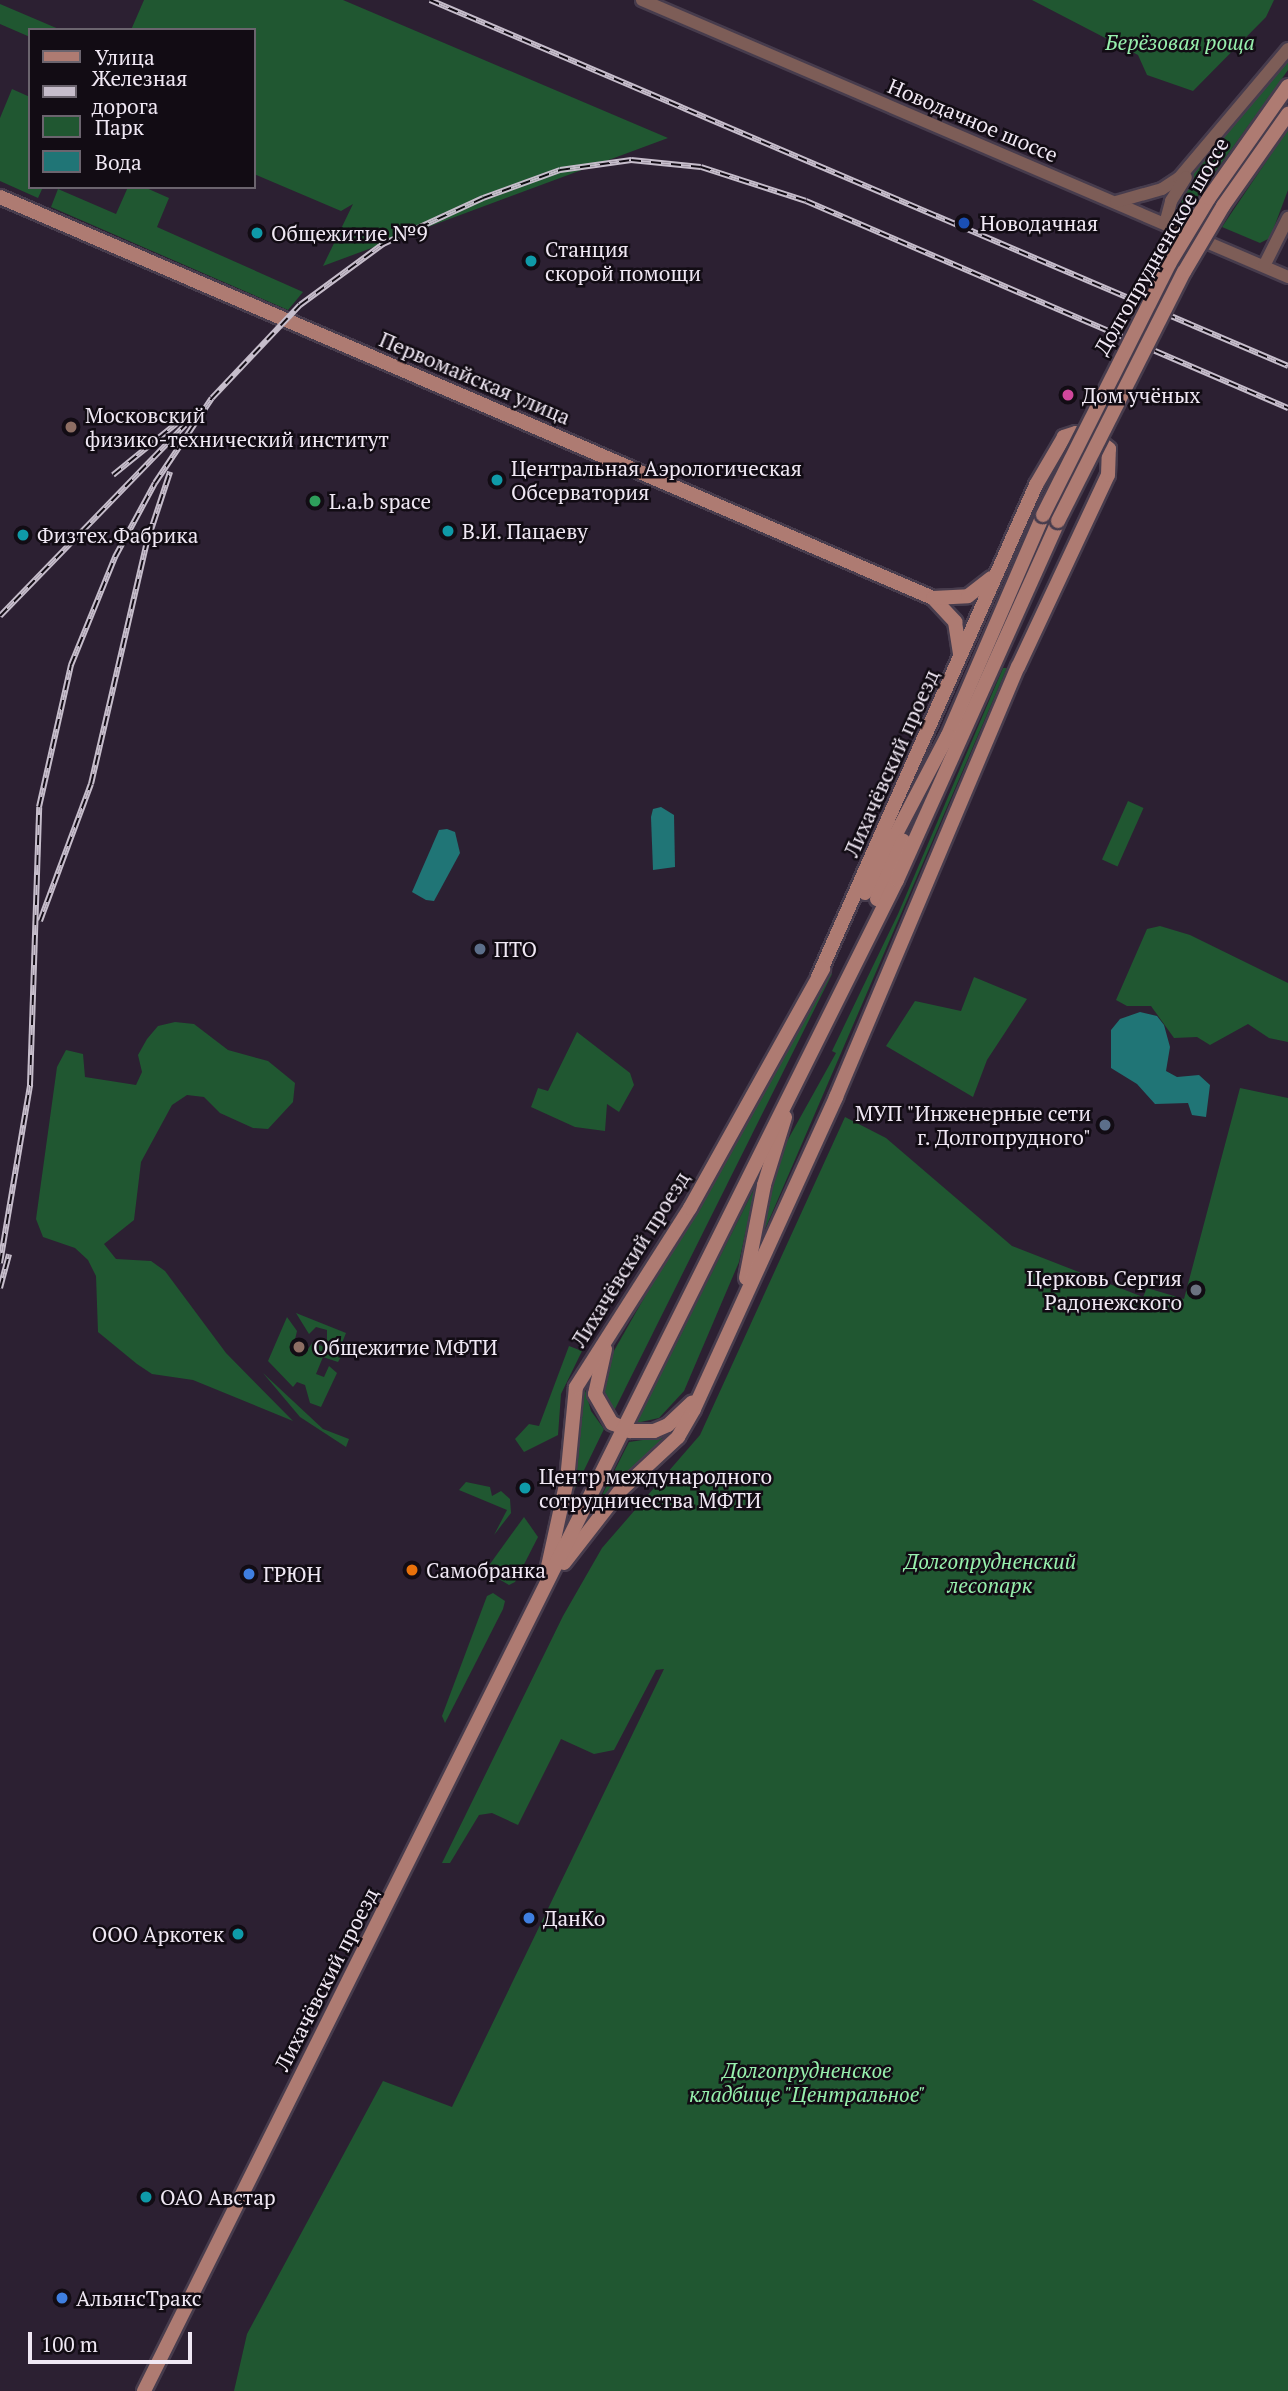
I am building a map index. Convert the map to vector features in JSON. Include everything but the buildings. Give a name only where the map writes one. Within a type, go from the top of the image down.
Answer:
[{"type":"main road","name":"Долгопрудненское шоссе","points":[[976,673],[1043,515],[1170,264],[1215,188],[1288,86]]},
{"type":"main road","name":"Долгопрудненское шоссе","points":[[991,677],[1058,521],[1184,272],[1223,206],[1288,114]]},
{"type":"main road","name":"Первомайская улица","points":[[0,197],[933,598]]},
{"type":"main road","points":[[740,1303],[836,1097],[1018,667],[1108,475],[1110,455],[1102,442],[1076,433],[1064,437],[1055,448],[1000,566],[978,592],[933,598]]},
{"type":"main road","name":"Лихачёвский проезд","points":[[818,977],[1000,566]]},
{"type":"main road","points":[[933,598],[955,622],[959,660]]},
{"type":"main road","name":"Лихачёвский проезд","points":[[828,1014],[976,673]]},
{"type":"main road","name":"Лихачёвский проезд","points":[[144,2391],[897,880],[991,677]]},
{"type":"main road","name":"Лихачёвский проезд","points":[[544,1586],[567,1480],[572,1403],[585,1369],[690,1208],[948,735]]},
{"type":"main road","points":[[740,1303],[764,1185],[796,1079]]},
{"type":"main road","name":"Лихачёвский проезд","points":[[544,1586],[600,1513],[678,1437],[701,1394],[740,1303]]},
{"type":"main road","points":[[614,1325],[595,1394],[605,1415],[622,1429],[641,1433],[668,1425],[701,1394]]},
{"type":"street","name":"Новодачное шоссе","points":[[642,0],[1288,277]]},
{"type":"street","points":[[1165,224],[1171,201],[1195,163],[1288,49]]},
{"type":"street","points":[[1115,202],[1162,189],[1195,163]]},
{"type":"street","points":[[1264,266],[1288,218]]},
{"type":"green space","points":[[144,0],[343,0],[668,138],[323,266],[353,204],[341,211],[256,175],[256,28],[132,28]]},
{"type":"green space","name":"Берёзовая роща","points":[[1032,0],[1274,0],[1266,17],[1193,91],[1147,75],[1138,55]]},
{"type":"green space","points":[[0,4],[56,28],[28,28],[28,36],[0,24]]},
{"type":"green space","points":[[1288,57],[1288,70],[1186,213],[1179,210],[1185,191],[1182,187]]},
{"type":"green space","points":[[12,89],[28,96],[28,189],[42,189],[38,198],[0,181],[0,118]]},
{"type":"green space","points":[[1288,129],[1288,190],[1270,238],[1260,243],[1222,227]]},
{"type":"green space","points":[[58,189],[116,214],[127,189],[149,189],[169,198],[157,227],[303,292],[288,310],[51,207]]},
{"type":"green space","points":[[1003,668],[1007,668],[760,1241],[781,1152],[836,1053],[832,1051],[898,914]]},
{"type":"green space","points":[[1128,801],[1144,808],[1117,866],[1102,859]]},
{"type":"green space","points":[[1160,926],[1190,935],[1288,983],[1288,1042],[1269,1038],[1248,1024],[1210,1045],[1197,1037],[1174,1038],[1151,1006],[1127,1006],[1116,1000],[1147,929]]},
{"type":"green space","points":[[830,972],[832,974],[614,1411],[602,1389],[607,1363]]},
{"type":"green space","points":[[974,977],[1027,999],[987,1060],[973,1097],[886,1046],[915,1001],[961,1011]]},
{"type":"green space","points":[[175,1022],[194,1024],[228,1050],[268,1061],[295,1083],[293,1102],[268,1129],[253,1128],[220,1113],[204,1097],[187,1095],[172,1105],[141,1162],[134,1220],[104,1244],[116,1259],[151,1261],[165,1271],[226,1353],[293,1421],[193,1380],[152,1374],[137,1364],[98,1332],[96,1276],[88,1260],[75,1248],[43,1237],[36,1219],[57,1067],[66,1050],[83,1054],[85,1077],[136,1085],[142,1072],[138,1055],[147,1039],[158,1026]]},
{"type":"green space","points":[[577,1032],[630,1073],[634,1085],[619,1112],[607,1104],[605,1131],[575,1127],[531,1107],[538,1088],[548,1091]]},
{"type":"green space","points":[[1240,1088],[1288,1098],[1288,2391],[234,2391],[247,2334],[383,2081],[452,2107],[664,1669],[656,1670],[614,1750],[594,1754],[561,1739],[518,1825],[492,1813],[479,1815],[450,1863],[442,1863],[563,1616],[602,1548],[700,1435],[845,1117],[886,1138],[1012,1246],[1143,1297],[1147,1288],[1184,1299]]},
{"type":"green space","points":[[756,1185],[739,1262],[684,1391],[659,1418],[636,1423]]},
{"type":"green space","points":[[296,1313],[346,1333],[342,1343],[327,1341],[327,1330],[316,1327],[309,1334]]},
{"type":"green space","points":[[287,1317],[297,1331],[293,1348],[305,1353],[313,1342],[342,1355],[338,1362],[323,1357],[316,1374],[324,1377],[329,1366],[337,1373],[321,1407],[310,1403],[305,1385],[297,1382],[293,1387],[268,1361]]},
{"type":"green space","points":[[569,1346],[582,1351],[561,1394],[558,1435],[524,1452],[515,1439],[529,1424],[539,1426]]},
{"type":"green space","points":[[263,1373],[323,1429],[349,1439],[346,1447],[300,1417]]},
{"type":"green space","points":[[584,1386],[591,1411],[604,1429],[572,1495],[577,1403]]},
{"type":"green space","points":[[663,1437],[654,1450],[600,1499],[629,1442]]},
{"type":"green space","points":[[466,1482],[490,1487],[492,1496],[501,1491],[510,1499],[511,1513],[494,1535],[507,1510],[459,1490]]},
{"type":"green space","points":[[524,1517],[538,1537],[515,1582],[509,1585],[492,1575],[490,1564]]},
{"type":"green space","points":[[493,1593],[505,1601],[503,1609],[445,1723],[442,1716],[487,1596]]},
{"type":"water","points":[[661,807],[674,815],[675,867],[653,870],[651,817],[653,809]]},
{"type":"water","points":[[439,830],[455,832],[460,853],[434,901],[426,900],[412,892]]},
{"type":"water","points":[[1140,1012],[1157,1016],[1164,1025],[1170,1047],[1166,1071],[1177,1077],[1199,1075],[1210,1085],[1206,1117],[1192,1115],[1188,1103],[1155,1104],[1137,1084],[1111,1068],[1111,1030],[1120,1019]]},
{"type":"railway","points":[[430,0],[1288,366]]},
{"type":"railway","points":[[0,1263],[30,1085],[39,807],[71,665],[115,557],[155,483],[212,398],[300,305],[383,244],[483,198],[560,170],[631,160],[701,167],[806,201],[1288,408]]},
{"type":"railway","points":[[113,475],[182,419]]},
{"type":"railway","points":[[0,616],[185,425]]},
{"type":"railway","points":[[40,921],[91,784],[147,542],[170,472]]},
{"type":"railway","points":[[0,1288],[9,1254]]},
{"type":"place","name":"Новодачная","points":[[964,223]]},
{"type":"place","name":"Общежитие №9","points":[[257,233]]},
{"type":"place","name":"Станция скорой помощи","points":[[531,261]]},
{"type":"place","name":"Дом учёных","points":[[1068,395]]},
{"type":"place","name":"Московский физико-технический институт","points":[[71,427]]},
{"type":"place","name":"Центральная Аэрологическая Обсерватория","points":[[497,480]]},
{"type":"place","name":"L.a.b space","points":[[315,501]]},
{"type":"place","name":"В.И. Пацаеву","points":[[448,531]]},
{"type":"place","name":"Физтех.Фабрика","points":[[23,535]]},
{"type":"place","name":"ПТО","points":[[480,949]]},
{"type":"place","name":"МУП \"Инженерные сети г. Долгопрудного\"","points":[[1105,1125]]},
{"type":"place","name":"Церковь Сергия Радонежского","points":[[1196,1290]]},
{"type":"place","name":"Общежитие МФТИ","points":[[299,1347]]},
{"type":"place","name":"Центр международного сотрудничества МФТИ","points":[[525,1488]]},
{"type":"place","name":"Самобранка","points":[[412,1570]]},
{"type":"place","name":"ГРЮН","points":[[249,1574]]},
{"type":"place","name":"ДанКо","points":[[529,1918]]},
{"type":"place","name":"ООО Аркотек","points":[[238,1934]]},
{"type":"place","name":"ОАО Австар","points":[[146,2197]]},
{"type":"place","name":"АльянсТракс","points":[[62,2298]]},
{"type":"park label","name":"Долгопрудненский лесопарк","points":[[990,1573]]},
{"type":"park label","name":"Долгопрудненское кладбище \"Центральное\"","points":[[807,2082]]}]
